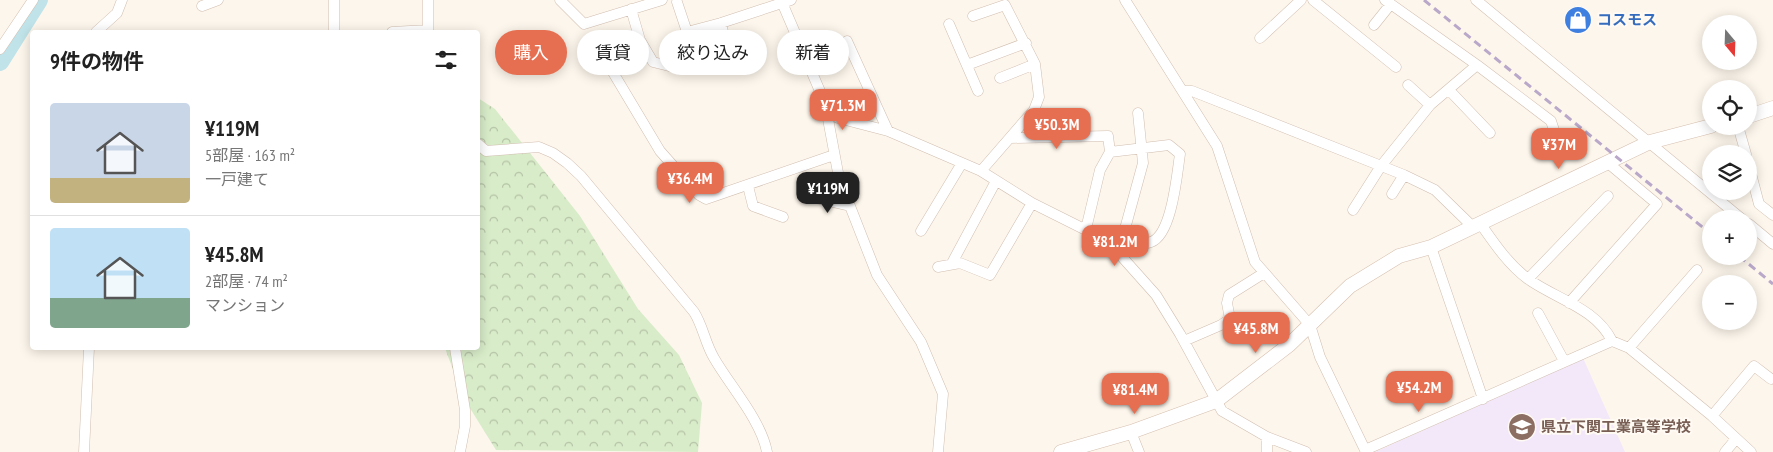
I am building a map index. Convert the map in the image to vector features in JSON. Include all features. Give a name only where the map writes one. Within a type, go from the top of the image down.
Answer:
[{"type":"street","points":[[0,49],[34,0]]},
{"type":"street","points":[[98,30],[117,13],[122,0]]},
{"type":"street","points":[[334,0],[334,30]]},
{"type":"street","points":[[428,0],[428,30]]},
{"type":"street","points":[[560,0],[584,24],[662,0]]},
{"type":"street","points":[[1125,0],[1217,146],[1255,262],[1310,325],[1320,357],[1365,451],[1612,340]]},
{"type":"street","points":[[1260,38],[1301,0]]},
{"type":"street","points":[[1313,0],[1362,45],[1390,66]]},
{"type":"street","points":[[1476,0],[1731,210]]},
{"type":"street","points":[[202,6],[214,1]]},
{"type":"street","points":[[676,1],[687,32],[721,23],[785,1],[827,110],[839,178],[877,275],[921,342],[943,394],[938,452]]},
{"type":"street","points":[[1374,26],[1387,2],[1477,64],[1551,121],[1554,130]]},
{"type":"street","points":[[974,16],[1005,5],[1035,64],[1038,97],[1034,110],[980,171]]},
{"type":"street","points":[[631,9],[640,40],[653,62],[669,66],[722,52],[726,45],[721,23]]},
{"type":"street","points":[[949,24],[978,91]]},
{"type":"street","points":[[849,43],[888,131]]},
{"type":"street","points":[[967,65],[1026,43]]},
{"type":"street","points":[[1000,78],[1035,64]]},
{"type":"street","points":[[1353,210],[1381,166],[1430,105],[1477,64]]},
{"type":"street","points":[[615,75],[660,151],[699,195],[706,199],[834,155]]},
{"type":"street","points":[[1408,85],[1430,105]]},
{"type":"street","points":[[1449,90],[1490,133]]},
{"type":"street","points":[[1183,91],[1192,92],[1404,175],[1435,190],[1476,225],[1505,258],[1528,279],[1588,313],[1606,330],[1612,340],[1629,348],[1712,416],[1751,452]]},
{"type":"street","points":[[1757,113],[1773,108]]},
{"type":"street","points":[[827,110],[838,118],[888,131],[980,171],[1032,203],[1120,247],[1153,242],[1162,234],[1168,218],[1180,154],[1169,145],[1110,152]]},
{"type":"street","points":[[1138,113],[1143,163],[1120,247],[1123,258],[1156,295],[1184,341],[1222,411],[1267,437],[1306,452]]},
{"type":"street","points":[[1061,452],[1131,432],[1216,401],[1268,362],[1350,286],[1371,271],[1398,256],[1431,247],[1650,142],[1702,128]]},
{"type":"street","points":[[1011,138],[1108,136],[1110,152],[1100,170],[1086,229]]},
{"type":"street","points":[[480,146],[486,151],[528,147],[546,149],[581,176],[694,312],[700,321],[712,356],[761,434],[767,452]]},
{"type":"street","points":[[921,232],[962,163]]},
{"type":"street","points":[[1569,303],[1657,204],[1608,163]]},
{"type":"street","points":[[1392,194],[1404,175]]},
{"type":"street","points":[[952,263],[996,181]]},
{"type":"street","points":[[748,186],[753,206],[783,217]]},
{"type":"street","points":[[1528,279],[1608,196]]},
{"type":"street","points":[[1757,196],[1759,204],[1773,215]]},
{"type":"street","points":[[811,197],[850,206]]},
{"type":"street","points":[[938,267],[960,263],[975,267],[990,275],[1032,203]]},
{"type":"street","points":[[1757,231],[1773,244]]},
{"type":"street","points":[[1431,247],[1482,399]]},
{"type":"street","points":[[1629,348],[1680,296],[1697,270]]},
{"type":"street","points":[[1184,341],[1230,319],[1226,303],[1229,295],[1264,273]]},
{"type":"street","points":[[1538,313],[1564,361]]},
{"type":"street","points":[[84,452],[90,350]]},
{"type":"street","points":[[455,350],[465,410],[465,426],[460,452]]},
{"type":"street","points":[[1712,416],[1754,366],[1771,379]]},
{"type":"street","points":[[1131,432],[1139,452]]},
{"type":"street","points":[[1267,437],[1267,452]]},
{"type":"street","points":[[1725,452],[1736,439]]},
{"type":"shaded area","name":"県立下関工業高等学校","points":[[1583,358],[1625,452],[1375,452]]},
{"type":"green space","points":[[480,99],[495,109],[580,216],[638,309],[679,355],[702,403],[698,452],[496,450],[463,397],[446,350],[480,350]]},
{"type":"waterway","points":[[0,62],[39,0]]},
{"type":"railway","points":[[1424,0],[1702,227]]},
{"type":"railway","points":[[1750,265],[1773,284]]},
{"type":"place","name":"コスモス","points":[[1578,20]]},
{"type":"place","name":"県立下関工業高等学校","points":[[1522,427]]}]
